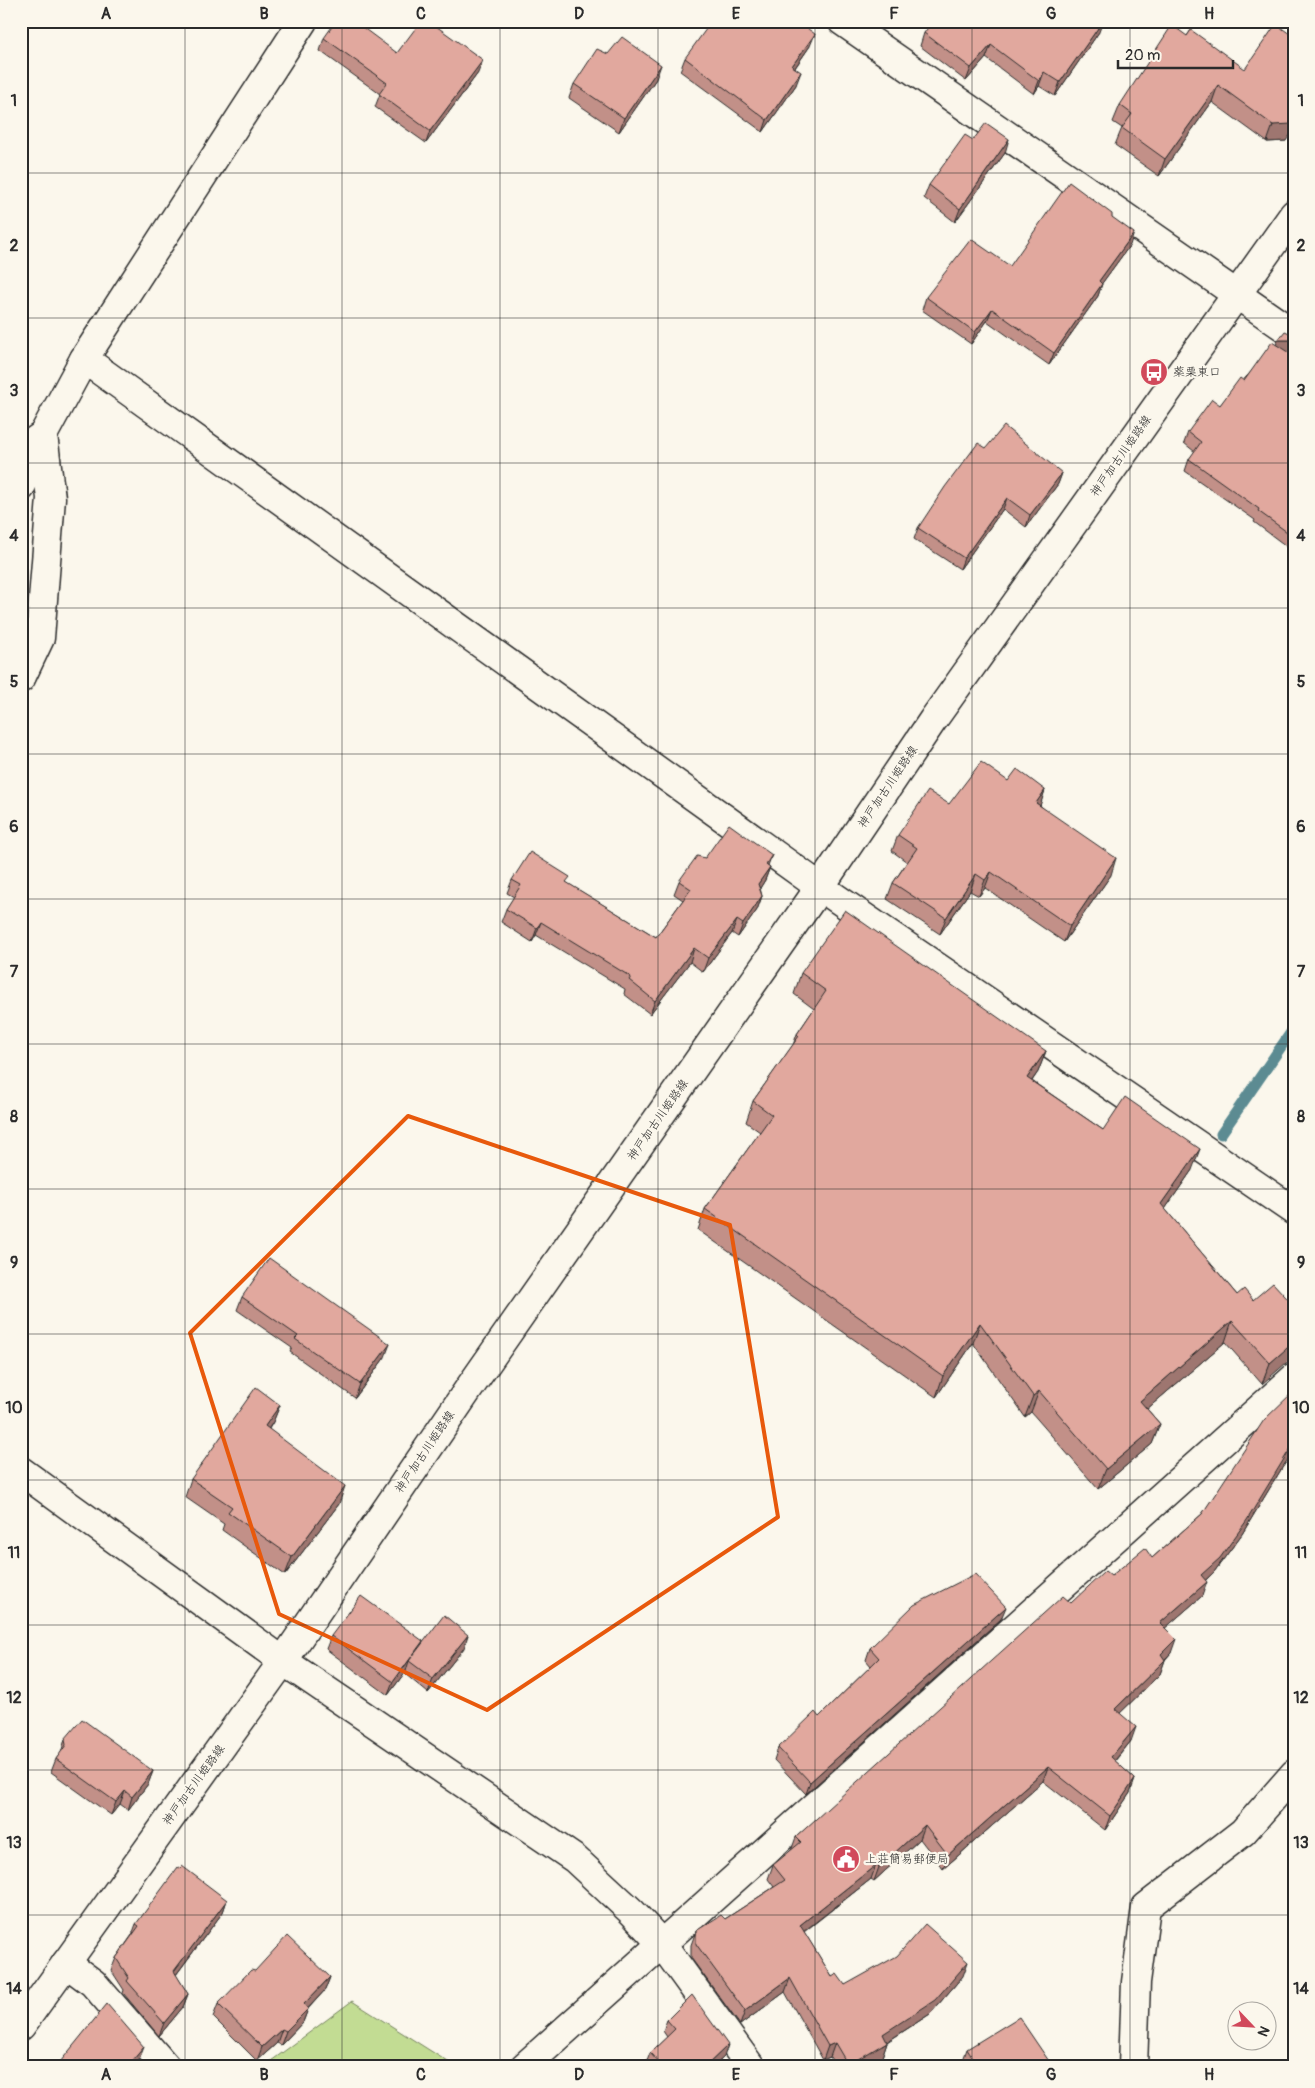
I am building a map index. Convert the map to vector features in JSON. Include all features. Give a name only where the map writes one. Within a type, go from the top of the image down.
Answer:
[{"type":"street","points":[[21,487],[32,442],[303,21]]},
{"type":"street","points":[[842,21],[1294,334]]},
{"type":"street","name":"神戸加古川姫路線","points":[[21,2026],[283,1661],[470,1387],[820,887],[934,720],[1294,214]]},
{"type":"street","points":[[84,359],[820,887],[1294,1211]]},
{"type":"street","points":[[21,678],[40,638],[50,498],[32,442]]},
{"type":"street","points":[[524,2067],[1294,1378]]},
{"type":"street","points":[[21,1470],[283,1661],[575,1859],[632,1912],[662,1944],[751,2067]]},
{"type":"street","points":[[1133,2067],[1136,1982],[1146,1907],[1243,1832],[1294,1774]]},
{"type":"street","points":[[66,1963],[93,1983],[166,2067]]},
{"type":"highlighted area","points":[[408,1116],[730,1225],[778,1517],[487,1710],[279,1614],[190,1333]]},
{"type":"green space","points":[[352,2001],[456,2067],[263,2067]]},
{"type":"building","points":[[336,21],[354,21],[397,53],[421,21],[429,21],[483,60],[430,131],[379,94],[387,83],[324,38]]},
{"type":"building","points":[[712,21],[797,21],[815,34],[792,66],[801,72],[767,120],[685,58]]},
{"type":"building","points":[[933,21],[1030,21],[1037,26],[1040,21],[1103,21],[1060,82],[1044,72],[1039,81],[991,45],[971,68],[924,33]]},
{"type":"building","points":[[1276,24],[1294,37],[1294,121],[1292,124],[1273,125],[1218,85],[1165,159],[1122,128],[1132,114],[1120,105],[1172,25],[1187,36],[1191,30],[1245,69]]},
{"type":"building","points":[[622,37],[661,65],[624,118],[574,84],[597,49],[608,54]]},
{"type":"building","points":[[986,123],[1009,139],[960,209],[929,185],[965,135],[973,140]]},
{"type":"building","points":[[1069,182],[1134,233],[1099,281],[1102,284],[1054,353],[992,309],[975,332],[926,297],[971,239],[1010,266]]},
{"type":"building","points":[[1285,331],[1294,335],[1294,340],[1278,340]]},
{"type":"building","points":[[1272,342],[1294,356],[1294,537],[1258,511],[1259,509],[1189,459],[1201,442],[1188,432],[1212,399],[1220,405],[1240,378],[1244,381]]},
{"type":"building","points":[[1004,426],[1062,473],[1030,515],[1007,498],[964,558],[918,528],[945,487],[978,443],[986,448]]},
{"type":"building","points":[[981,762],[1008,781],[1017,769],[1045,790],[1036,803],[1116,858],[1070,926],[991,872],[985,880],[976,874],[946,918],[893,883],[917,848],[898,835],[928,791],[949,804]]},
{"type":"building","points":[[729,824],[772,855],[766,864],[770,867],[758,884],[762,896],[743,924],[737,920],[708,958],[694,948],[655,1001],[629,980],[631,977],[541,922],[537,928],[506,909],[521,885],[512,880],[530,852],[570,877],[566,882],[656,937],[691,889],[679,881],[697,856],[705,858]]},
{"type":"building","points":[[845,910],[1046,1051],[1027,1078],[1103,1130],[1125,1097],[1200,1149],[1161,1204],[1237,1295],[1244,1289],[1253,1300],[1273,1283],[1294,1306],[1294,1342],[1270,1363],[1232,1321],[1140,1401],[1160,1424],[1106,1469],[1039,1391],[1033,1396],[980,1323],[943,1376],[705,1209],[772,1115],[753,1101],[799,1036],[797,1034],[826,991],[801,973]]},
{"type":"building","points":[[269,1258],[390,1344],[360,1384],[295,1339],[298,1336],[242,1297]]},
{"type":"building","points":[[256,1387],[280,1405],[265,1426],[345,1486],[292,1557],[228,1512],[232,1507],[191,1479]]},
{"type":"building","points":[[1294,1391],[1294,1444],[1247,1520],[1220,1558],[1201,1575],[1207,1582],[1160,1623],[1176,1639],[1161,1654],[1165,1660],[1115,1709],[1136,1727],[1111,1757],[1135,1779],[1110,1816],[1048,1767],[948,1855],[925,1825],[879,1867],[876,1865],[800,1925],[832,1977],[837,1974],[845,1985],[897,1956],[925,1924],[968,1962],[935,2000],[883,2034],[887,2042],[848,2065],[835,2043],[828,2046],[790,1978],[745,2011],[696,1944],[696,1931],[721,1915],[725,1919],[785,1880],[773,1865],[801,1842],[796,1837],[1063,1596],[1071,1603],[1105,1571],[1111,1576],[1145,1548],[1152,1558],[1202,1514],[1264,1420]]},
{"type":"building","points":[[975,1574],[1006,1607],[810,1782],[778,1748],[815,1712],[819,1717],[879,1658],[870,1648],[914,1605]]},
{"type":"building","points":[[361,1596],[423,1641],[393,1682],[331,1636]]},
{"type":"building","points":[[444,1615],[468,1635],[433,1679],[409,1661]]},
{"type":"building","points":[[82,1719],[153,1771],[132,1797],[125,1791],[116,1802],[56,1759],[66,1745],[65,1739]]},
{"type":"building","points":[[182,1866],[227,1900],[174,1971],[188,1994],[164,2023],[127,1981],[129,1978],[116,1958],[139,1926],[136,1924],[178,1867]]},
{"type":"building","points":[[287,1936],[330,1977],[304,2004],[308,2009],[286,2031],[282,2029],[262,2047],[218,2004],[251,1970],[255,1971]]},
{"type":"building","points":[[692,1995],[728,2045],[705,2067],[663,2067],[650,2053],[675,2029],[667,2020]]},
{"type":"building","points":[[107,2004],[144,2047],[127,2067],[56,2067]]},
{"type":"building","points":[[1019,2017],[1053,2067],[978,2067],[967,2049]]},
{"type":"waterway","points":[[1221,1134],[1294,1028]]},
{"type":"place","name":"薬栗東口","points":[[1154,372]]},
{"type":"place","name":"上荘簡易郵便局","points":[[846,1859]]}]
